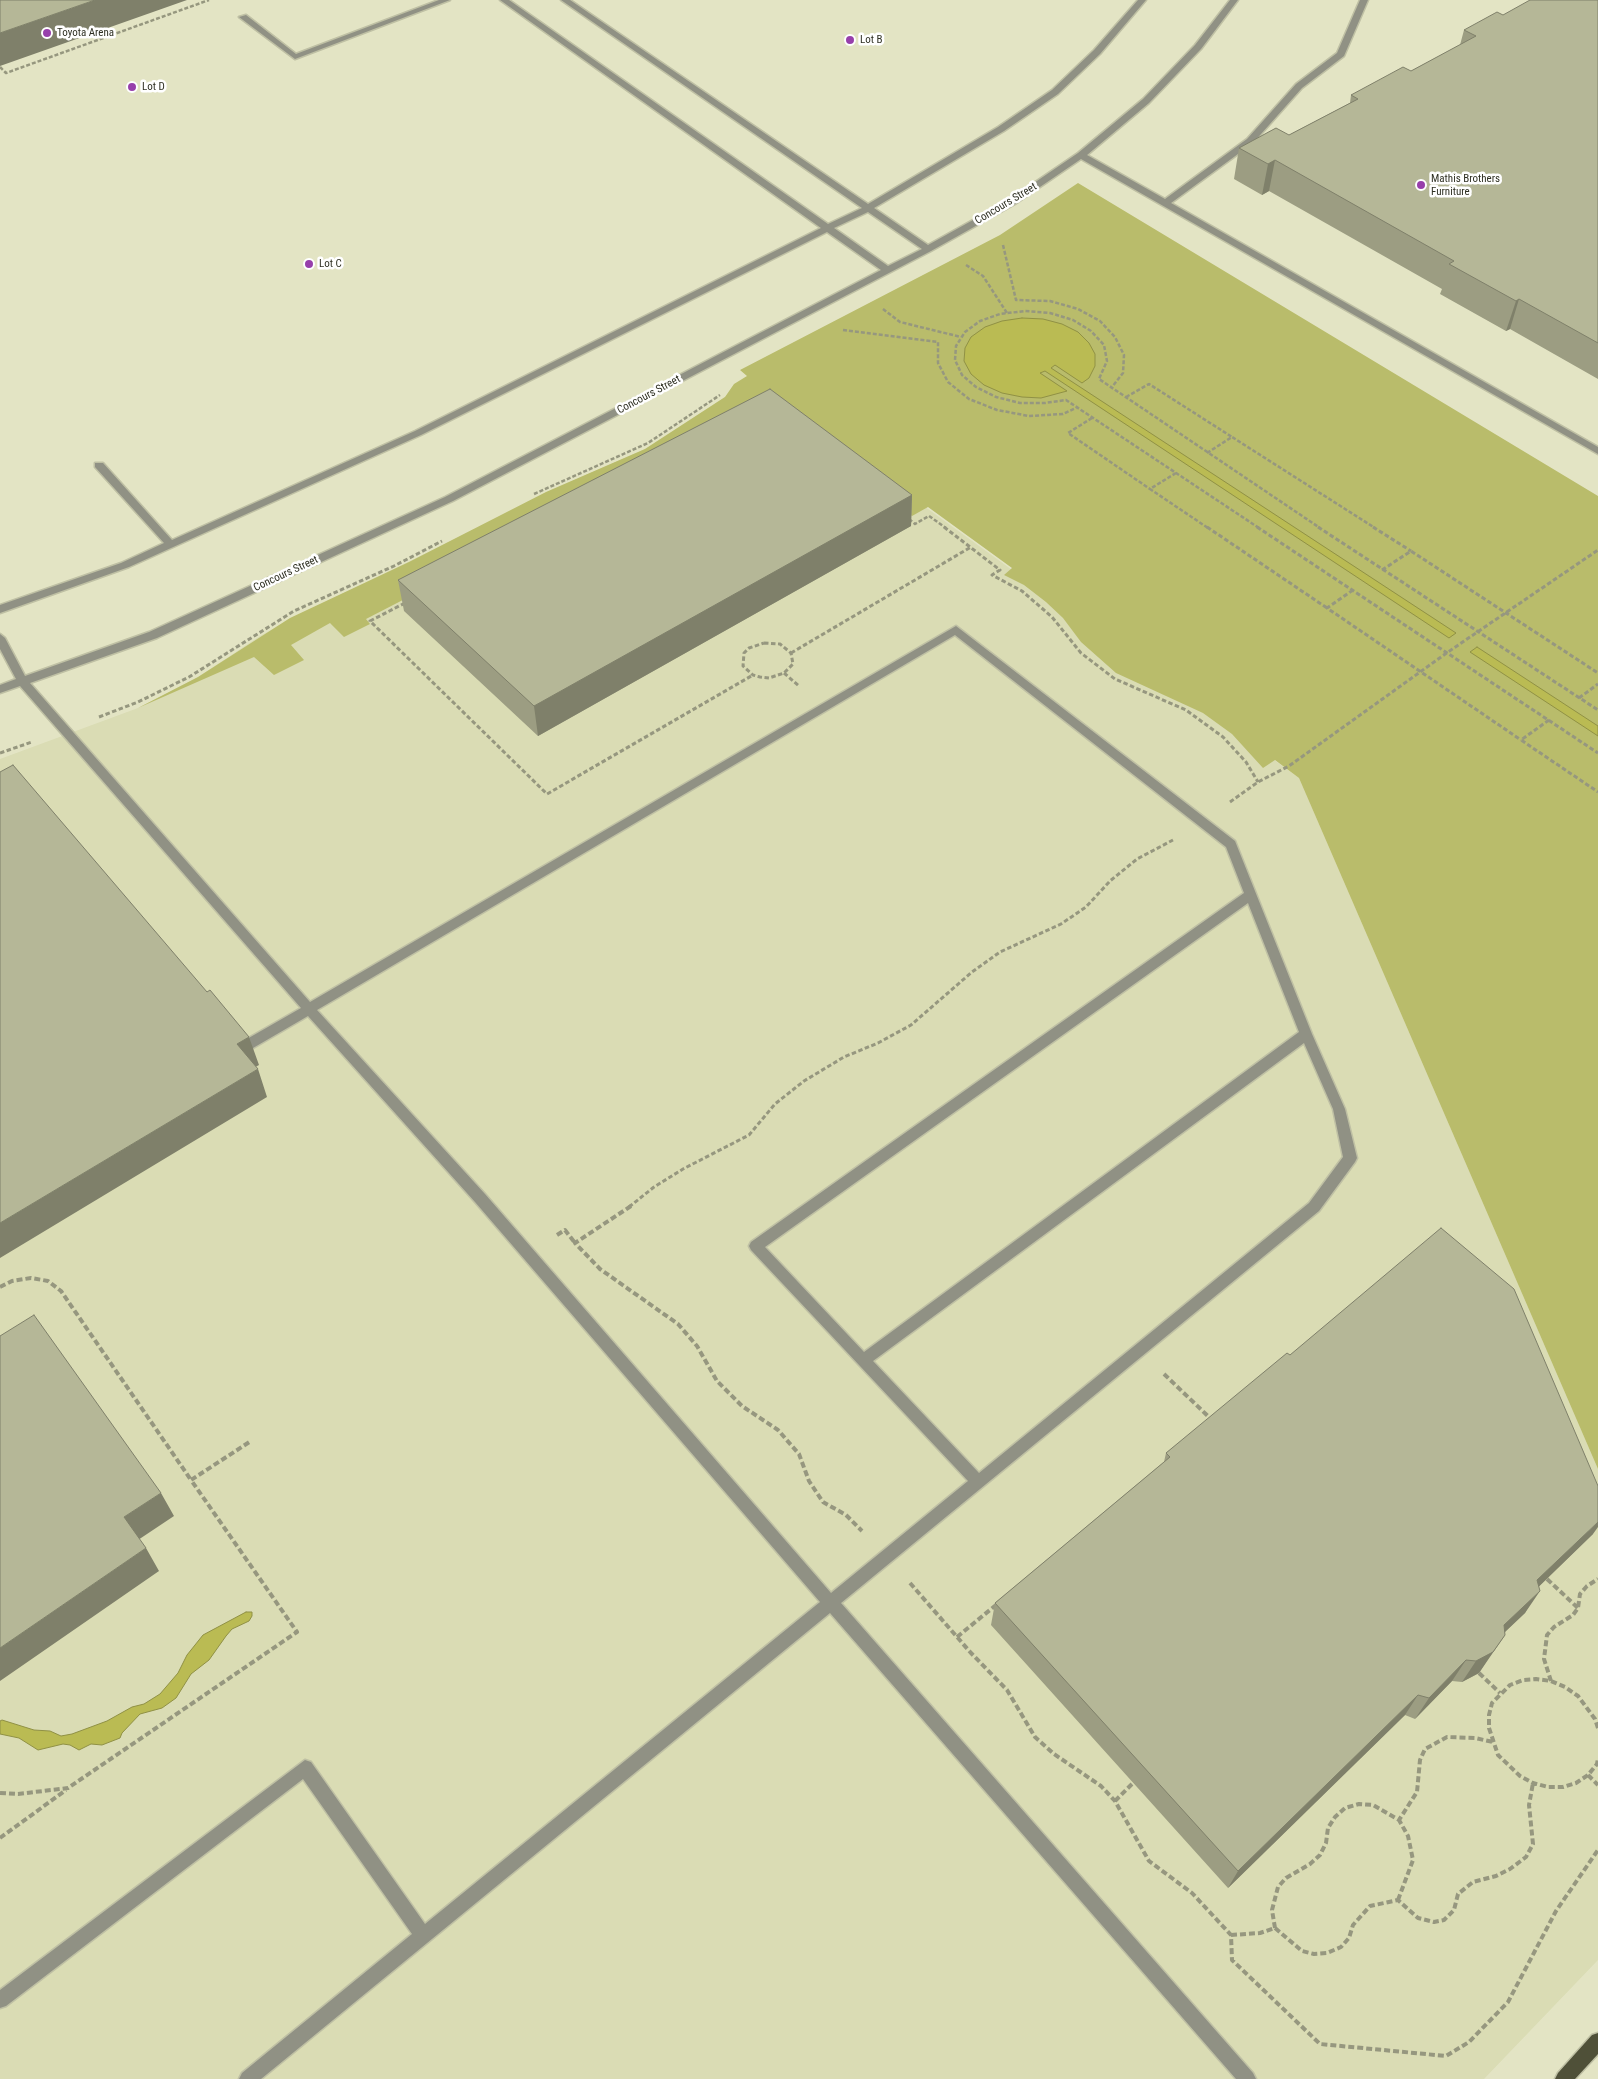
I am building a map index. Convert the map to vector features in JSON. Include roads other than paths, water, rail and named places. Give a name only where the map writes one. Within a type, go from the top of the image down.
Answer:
[{"type":"main road","points":[[1564,2079],[1598,2041]]},
{"type":"street","points":[[243,17],[295,57],[446,0]]},
{"type":"street","points":[[504,0],[827,229],[888,270]]},
{"type":"street","points":[[564,0],[928,249]]},
{"type":"street","points":[[0,610],[125,565],[418,433],[868,208],[1001,129],[1055,92],[1097,52],[1142,0]]},
{"type":"street","name":"Concours Street","points":[[0,689],[152,635],[449,498],[928,249],[1012,202],[1081,155],[1146,101],[1198,47],[1234,0]]},
{"type":"street","points":[[1165,203],[1250,141],[1299,86],[1341,54],[1364,0]]},
{"type":"street","points":[[1081,155],[1598,451]]},
{"type":"street","points":[[99,465],[170,544]]},
{"type":"street","points":[[227,1057],[956,630],[1231,844],[1306,1034],[1338,1109],[1350,1158],[1314,1208],[248,2079]]},
{"type":"street","points":[[0,638],[22,681],[310,1010],[480,1198],[1247,2079]]},
{"type":"street","points":[[978,1482],[756,1246],[1250,895]]},
{"type":"street","points":[[864,1360],[1306,1034]]},
{"type":"street","points":[[0,2000],[305,1768],[423,1936]]},
{"type":"place","name":"Toyota Arena","points":[[47,33]]},
{"type":"place","name":"Lot B","points":[[850,40]]},
{"type":"place","name":"Lot D","points":[[132,87]]},
{"type":"place","name":"Mathis Brothers Furniture","points":[[1421,185]]},
{"type":"place","name":"Lot C","points":[[309,264]]}]
